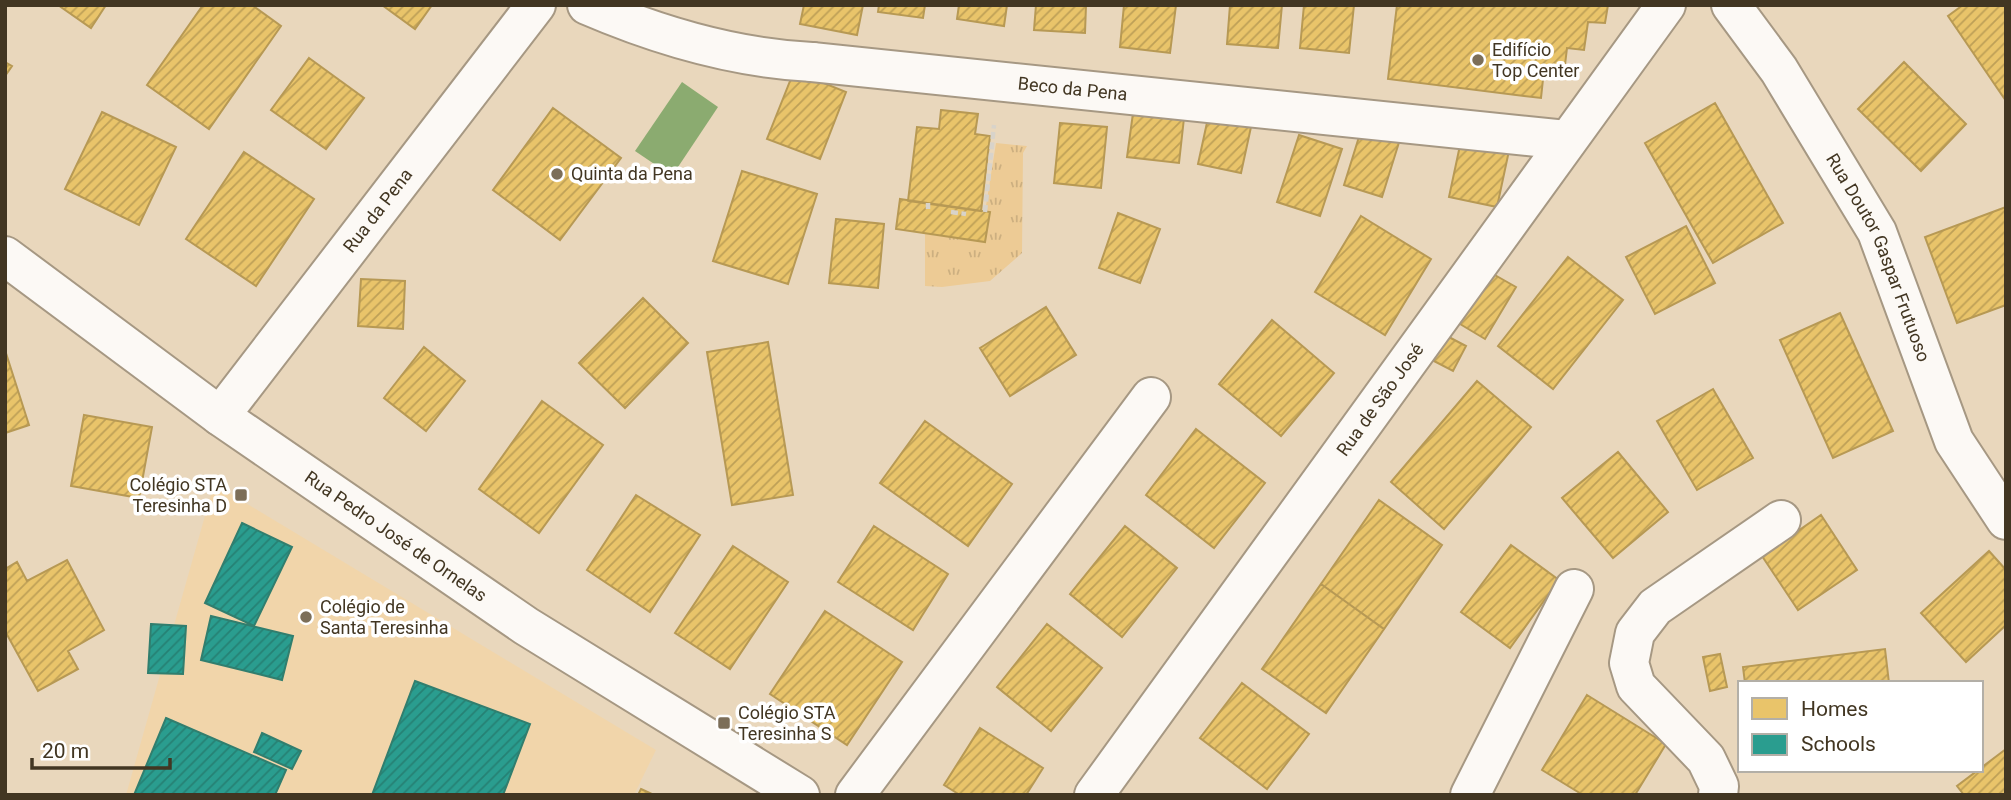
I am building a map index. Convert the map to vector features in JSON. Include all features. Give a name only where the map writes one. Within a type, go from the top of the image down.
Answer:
[{"type":"street","name":"Rua da Pena","points":[[220,416],[536,5]]},
{"type":"street","name":"Beco da Pena","points":[[587,5],[643,29],[725,52],[1566,140]]},
{"type":"street","name":"Rua de São José","points":[[1094,795],[1666,5]]},
{"type":"street","name":"Rua Doutor Gaspar Frutuoso","points":[[1731,5],[1779,70],[1877,232],[1954,441],[2006,520]]},
{"type":"street","name":"Rua Pedro José de Ornelas","points":[[5,256],[220,416],[526,626],[800,795]]},
{"type":"street","points":[[855,795],[1151,397]]},
{"type":"street","points":[[1718,795],[1719,786],[1706,758],[1636,686],[1629,663],[1635,634],[1655,607],[1782,520]]},
{"type":"street","points":[[1470,795],[1574,589]]},
{"type":"path","points":[[985,212],[994,117]]},
{"type":"path","points":[[951,212],[966,214]]},
{"type":"shaded area","points":[[682,82],[718,107],[672,176],[635,151]]},
{"type":"shaded area","name":"Colégio de Santa Teresinha","points":[[214,484],[656,750],[634,795],[126,795]]},
{"type":"green space","points":[[996,143],[1027,146],[1023,153],[1022,253],[990,281],[942,287],[925,286],[925,234],[985,242],[990,213],[985,212]]},
{"type":"building: Homes","points":[[58,5],[106,5],[91,28]]},
{"type":"building: Homes","points":[[203,5],[252,5],[281,26],[209,129],[147,85]]},
{"type":"building: Homes","points":[[382,5],[432,5],[415,29]]},
{"type":"building: Homes","points":[[804,5],[863,5],[857,35],[800,24]]},
{"type":"building: Homes","points":[[879,5],[925,5],[923,18],[878,12]]},
{"type":"building: Homes","points":[[959,5],[1007,5],[1004,26],[957,19]]},
{"type":"building: Homes","points":[[1036,5],[1086,5],[1085,33],[1034,30]]},
{"type":"building: Homes","points":[[1124,5],[1176,5],[1170,53],[1120,47]]},
{"type":"building: Homes","points":[[1230,5],[1282,5],[1278,48],[1227,44]]},
{"type":"building: Homes","points":[[1304,5],[1354,5],[1349,53],[1300,48]]},
{"type":"building: Homes","name":"Edifício Top Center","points":[[1397,5],[1608,5],[1605,23],[1588,22],[1584,50],[1567,48],[1564,73],[1544,70],[1541,98],[1388,79]]},
{"type":"building: Homes","points":[[1963,5],[2006,5],[2006,101],[1948,16]]},
{"type":"building: Homes","points":[[309,58],[364,98],[326,149],[271,110]]},
{"type":"building: Homes","points":[[5,62],[12,66],[5,76]]},
{"type":"building: Homes","points":[[1904,62],[1966,124],[1921,171],[1858,109]]},
{"type":"building: Homes","points":[[794,71],[846,92],[820,159],[767,139]]},
{"type":"building: Homes","points":[[1715,103],[1783,223],[1713,263],[1645,143]]},
{"type":"building: Homes","name":"Quinta da Pena","points":[[553,108],[621,158],[560,240],[493,190]]},
{"type":"building: Homes","points":[[941,110],[978,114],[975,134],[990,136],[981,211],[908,201],[917,127],[939,129]]},
{"type":"building: Homes","points":[[102,112],[176,147],[139,225],[65,189]]},
{"type":"building: Homes","points":[[1133,113],[1184,118],[1179,163],[1127,157]]},
{"type":"building: Homes","points":[[1208,118],[1251,127],[1241,173],[1198,164]]},
{"type":"building: Homes","points":[[1060,123],[1107,127],[1101,188],[1054,183]]},
{"type":"building: Homes","points":[[1363,124],[1401,136],[1382,197],[1344,185]]},
{"type":"building: Homes","points":[[1299,135],[1342,149],[1320,216],[1277,202]]},
{"type":"building: Homes","points":[[1462,136],[1510,146],[1497,207],[1449,197]]},
{"type":"building: Homes","points":[[244,152],[314,199],[256,286],[186,239]]},
{"type":"building: Homes","points":[[742,171],[817,194],[788,284],[713,261]]},
{"type":"building: Homes","points":[[900,199],[990,212],[985,242],[896,229]]},
{"type":"building: Homes","points":[[2006,207],[2006,305],[1957,323],[1925,237]]},
{"type":"building: Homes","points":[[1118,213],[1160,229],[1140,283],[1099,268]]},
{"type":"building: Homes","points":[[1361,216],[1431,259],[1385,335],[1315,292]]},
{"type":"building: Homes","points":[[836,219],[884,224],[878,288],[829,283]]},
{"type":"building: Homes","points":[[1686,226],[1715,283],[1655,314],[1626,257]]},
{"type":"building: Homes","points":[[1568,257],[1623,300],[1553,389],[1498,346]]},
{"type":"building: Homes","points":[[1486,270],[1516,287],[1485,339],[1455,321]]},
{"type":"building: Homes","points":[[361,279],[405,281],[403,329],[358,326]]},
{"type":"building: Homes","points":[[643,298],[688,343],[625,408],[579,363]]},
{"type":"building: Homes","points":[[1046,307],[1076,355],[1010,396],[980,348]]},
{"type":"building: Homes","points":[[1840,313],[1893,431],[1833,458],[1780,340]]},
{"type":"building: Homes","points":[[1272,320],[1334,373],[1281,436],[1219,384]]},
{"type":"building: Homes","points":[[1445,335],[1466,346],[1453,371],[1432,360]]},
{"type":"building: Homes","points":[[768,342],[793,495],[732,505],[707,352]]},
{"type":"building: Homes","points":[[424,347],[465,381],[426,431],[384,398]]},
{"type":"building: Homes","points":[[5,350],[29,425],[5,433]]},
{"type":"building: Homes","points":[[1477,381],[1531,427],[1444,529],[1391,482]]},
{"type":"building: Homes","points":[[1713,389],[1753,458],[1697,490],[1657,421]]},
{"type":"building: Homes","points":[[542,401],[603,445],[539,533],[479,489]]},
{"type":"building: Homes","points":[[84,415],[152,427],[139,498],[71,486]]},
{"type":"building: Homes","points":[[925,421],[1012,484],[968,546],[880,483]]},
{"type":"building: Homes","points":[[1196,429],[1265,483],[1214,548],[1146,495]]},
{"type":"building: Homes","points":[[1618,452],[1668,512],[1613,558],[1562,498]]},
{"type":"building: Homes","points":[[636,495],[700,535],[650,612],[587,570]]},
{"type":"building: Homes","points":[[1379,500],[1442,545],[1384,629],[1321,584]]},
{"type":"building: Homes","points":[[1821,515],[1857,570],[1798,610],[1762,556]]},
{"type":"building: Homes","points":[[874,526],[948,574],[913,630],[838,582]]},
{"type":"building: Homes","points":[[1125,526],[1177,568],[1122,637],[1070,594]]},
{"type":"building: Homes","points":[[1511,545],[1559,580],[1510,648],[1461,612]]},
{"type":"building: Homes","points":[[733,546],[788,582],[730,669],[675,633]]},
{"type":"building: Homes","points":[[1989,551],[2006,570],[2006,625],[1966,662],[1921,613]]},
{"type":"building: Homes","points":[[67,560],[104,630],[68,651],[78,669],[38,691],[5,631],[5,569],[17,562],[27,581]]},
{"type":"building: Homes","points":[[1321,584],[1384,629],[1326,713],[1262,669]]},
{"type":"building: Homes","points":[[825,611],[902,662],[847,745],[770,694]]},
{"type":"building: Homes","points":[[1047,624],[1102,668],[1051,731],[997,687]]},
{"type":"building: Homes","points":[[1885,649],[1889,681],[1745,681],[1743,667]]},
{"type":"building: Homes","points":[[1720,654],[1727,687],[1710,691],[1703,657]]},
{"type":"building: Homes","points":[[1242,683],[1309,734],[1267,789],[1200,738]]},
{"type":"building: Homes","points":[[1587,695],[1666,744],[1635,795],[1583,795],[1542,770]]},
{"type":"building: Homes","points":[[980,728],[1043,768],[1026,795],[960,795],[944,785]]},
{"type":"building: Homes","points":[[2006,749],[2006,795],[1964,795],[1957,786],[1976,772],[1983,772],[1983,766]]},
{"type":"building: Homes","points":[[641,789],[654,795],[638,795]]},
{"type":"building: Schools","points":[[242,523],[292,547],[254,626],[205,603]]},
{"type":"building: Schools","points":[[211,616],[293,636],[282,680],[201,660]]},
{"type":"building: Schools","points":[[151,624],[186,626],[183,674],[148,673]]},
{"type":"building: Schools","points":[[415,681],[530,724],[503,795],[372,795]]},
{"type":"building: Schools","points":[[166,718],[286,770],[275,795],[134,795]]},
{"type":"building: Schools","points":[[262,733],[301,751],[292,769],[254,752]]},
{"type":"place","name":"Edifício Top Center","points":[[1478,60]]},
{"type":"place","name":"Quinta da Pena","points":[[557,174]]},
{"type":"place","name":"Colégio STA Teresinha D","points":[[241,495]]},
{"type":"place","name":"Colégio de Santa Teresinha","points":[[306,617]]},
{"type":"place","name":"Colégio STA Teresinha S","points":[[724,723]]}]
